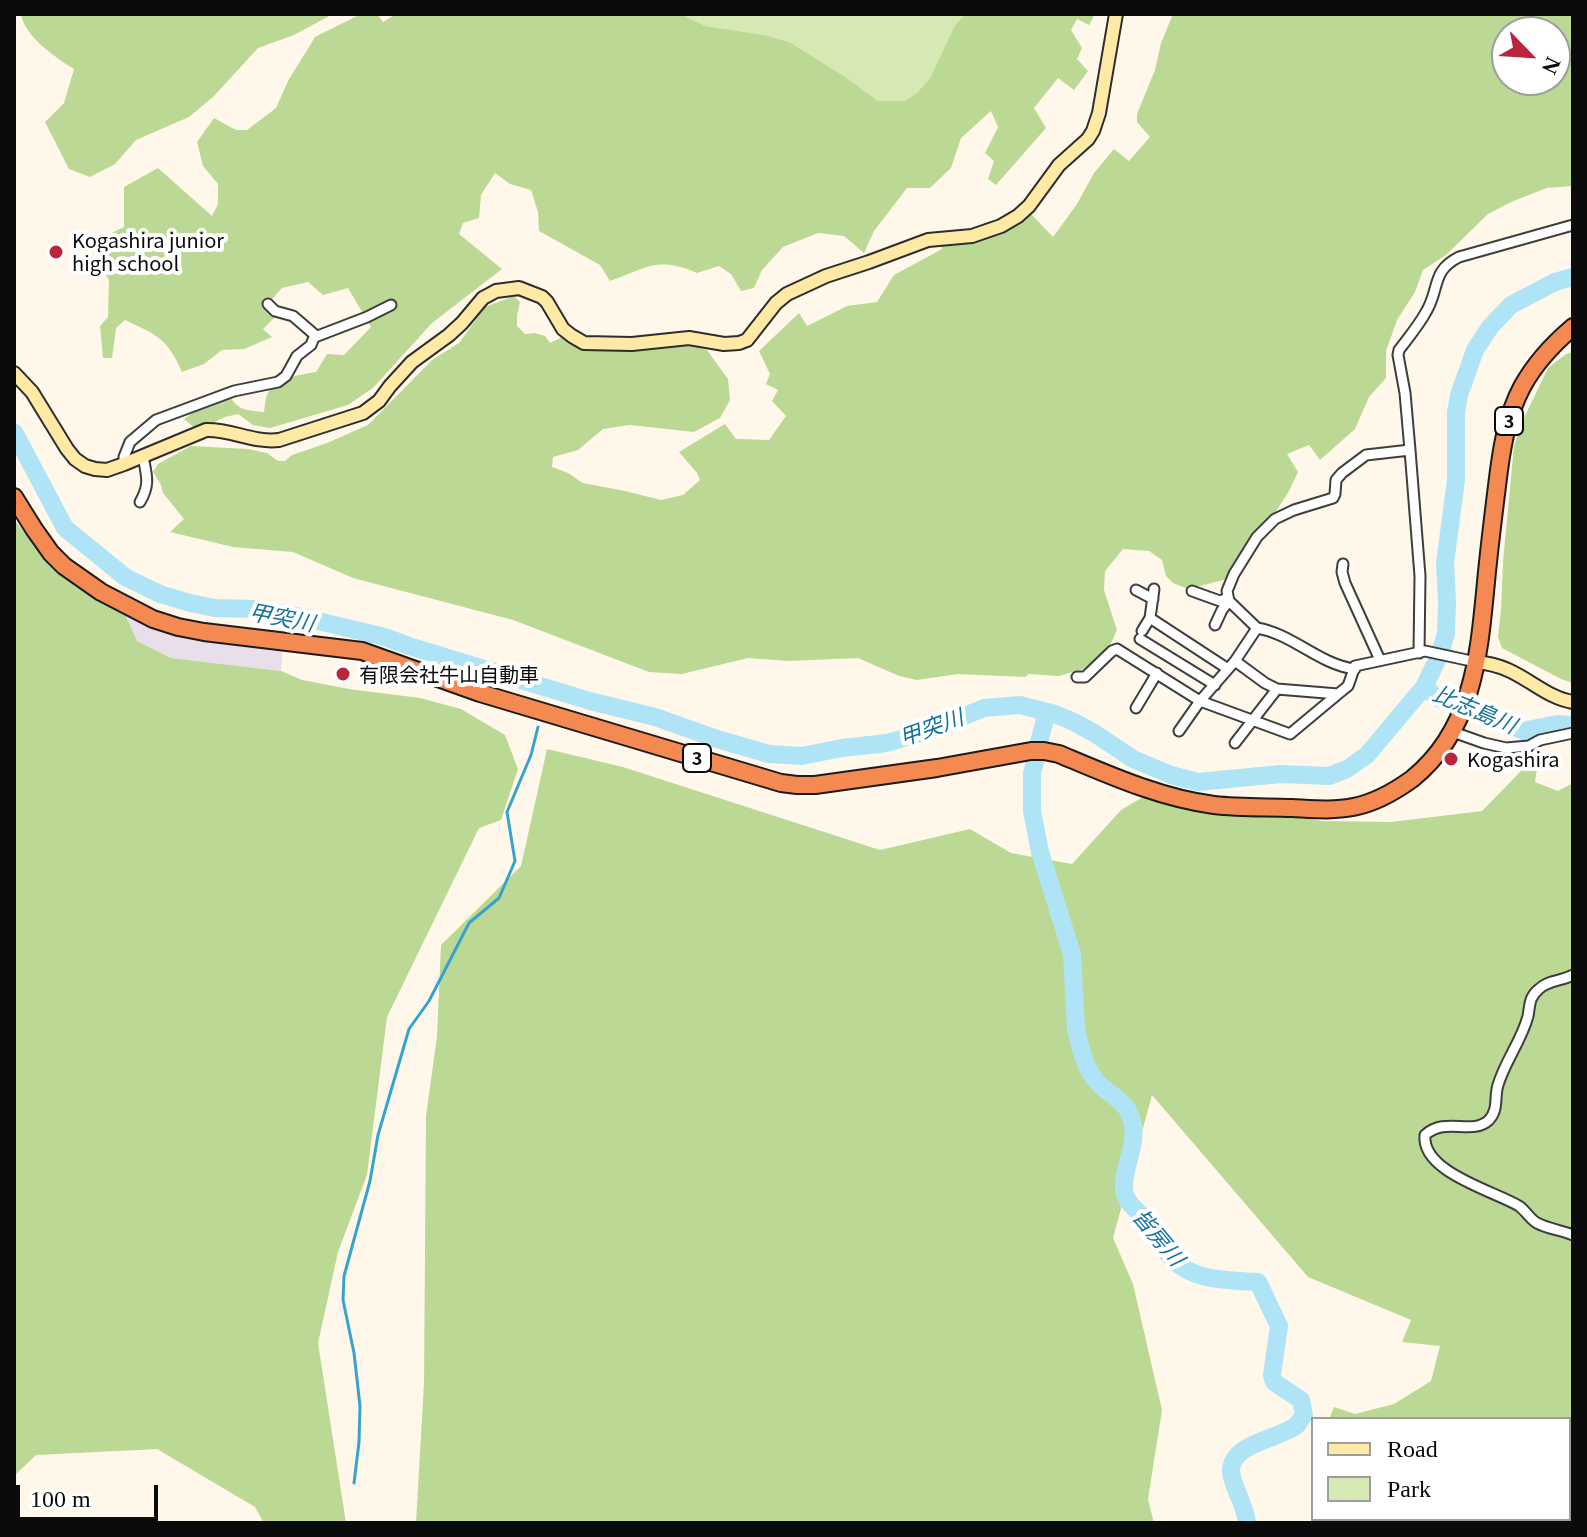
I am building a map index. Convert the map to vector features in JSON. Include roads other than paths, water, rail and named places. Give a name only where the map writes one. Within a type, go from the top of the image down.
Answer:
[{"type":"highway","name":"3","points":[[14,497],[51,553],[64,566],[101,592],[153,619],[204,632],[362,651],[480,693],[781,783],[815,785],[1044,751],[1059,754],[1146,789],[1197,802],[1335,809],[1368,803],[1402,786],[1424,769],[1453,732],[1468,694],[1470,661],[1481,642],[1490,535],[1502,449],[1511,414],[1522,386],[1537,363],[1573,327]]},
{"type":"street","points":[[14,373],[32,392],[75,459],[85,466],[101,470],[143,457],[206,430],[267,442],[363,413],[379,401],[412,362],[462,323],[483,298],[496,291],[519,288],[542,297],[563,329],[584,343],[632,344],[689,338],[724,344],[739,343],[747,340],[776,303],[813,281],[928,240],[972,236],[1018,216],[1059,165],[1093,131],[1099,113],[1116,14]]},
{"type":"street","points":[[1422,652],[1420,576],[1399,350],[1427,311],[1446,264],[1459,257],[1573,225]]},
{"type":"street","points":[[268,304],[275,311],[300,320],[315,337]]},
{"type":"street","points":[[124,464],[130,442],[156,420],[234,391],[278,382],[315,337],[391,305]]},
{"type":"street","points":[[1355,669],[1338,667],[1296,643],[1257,628],[1229,600],[1227,591],[1257,537],[1275,519],[1333,498],[1336,480],[1366,455],[1410,450]]},
{"type":"street","points":[[140,502],[147,491],[148,479],[143,457]]},
{"type":"street","points":[[1343,564],[1345,583],[1380,660]]},
{"type":"street","points":[[1136,590],[1154,594],[1150,618],[1141,635],[1215,685]]},
{"type":"street","points":[[1192,591],[1220,601],[1229,600]]},
{"type":"street","points":[[1215,625],[1229,600]]},
{"type":"street","points":[[1150,618],[1277,689],[1338,694]]},
{"type":"street","points":[[1179,731],[1257,628]]},
{"type":"street","points":[[1077,677],[1085,677],[1117,649],[1200,701],[1290,734],[1348,686],[1355,666],[1422,652],[1509,670],[1552,696],[1573,702]]},
{"type":"street","points":[[1136,708],[1157,673]]},
{"type":"street","points":[[1235,743],[1277,689]]},
{"type":"street","points":[[1453,732],[1506,748],[1529,746],[1540,740],[1573,733]]},
{"type":"street","points":[[1573,975],[1543,985],[1531,998],[1527,1021],[1497,1087],[1497,1104],[1487,1121],[1474,1127],[1439,1126],[1425,1135],[1424,1143],[1442,1168],[1522,1208],[1538,1223],[1573,1235]]},
{"type":"waterway","name":"甲突川","points":[[14,432],[65,528],[125,577],[160,594],[190,603],[215,608],[257,609],[385,637],[769,754],[802,756],[887,743],[984,708],[1020,705],[1074,722],[1133,759],[1171,775],[1198,782],[1281,774],[1329,776],[1347,769],[1367,755],[1424,687],[1440,654],[1446,633],[1445,563],[1456,480],[1456,412],[1475,350],[1490,327],[1511,305],[1555,282],[1573,277]]},
{"type":"waterway","name":"比志島川","points":[[1424,687],[1438,698],[1480,710],[1523,731],[1557,724],[1573,725]]},
{"type":"waterway","name":"皆房川","points":[[1039,742],[1047,712]]},
{"type":"waterway","points":[[354,1483],[360,1406],[354,1353],[343,1300],[344,1276],[370,1181],[378,1135],[409,1029],[429,1001],[469,923],[499,898],[515,861],[507,812],[531,755],[538,727]]},
{"type":"waterway","name":"皆房川","points":[[1036,758],[1032,773],[1032,811],[1040,852],[1072,954],[1079,1044],[1091,1074],[1125,1106],[1133,1125],[1133,1143],[1124,1179],[1126,1198],[1148,1222],[1173,1259],[1183,1267],[1206,1277],[1258,1282],[1279,1326],[1272,1375],[1274,1382],[1301,1400],[1304,1415],[1297,1425],[1249,1447],[1234,1460],[1231,1474],[1247,1523]]},
{"type":"place","name":"Kogashira junior high school","points":[[56,252]]},
{"type":"place","name":"有限会社牛山自動車","points":[[343,674]]},
{"type":"place","name":"Kogashira","points":[[1451,759]]}]
